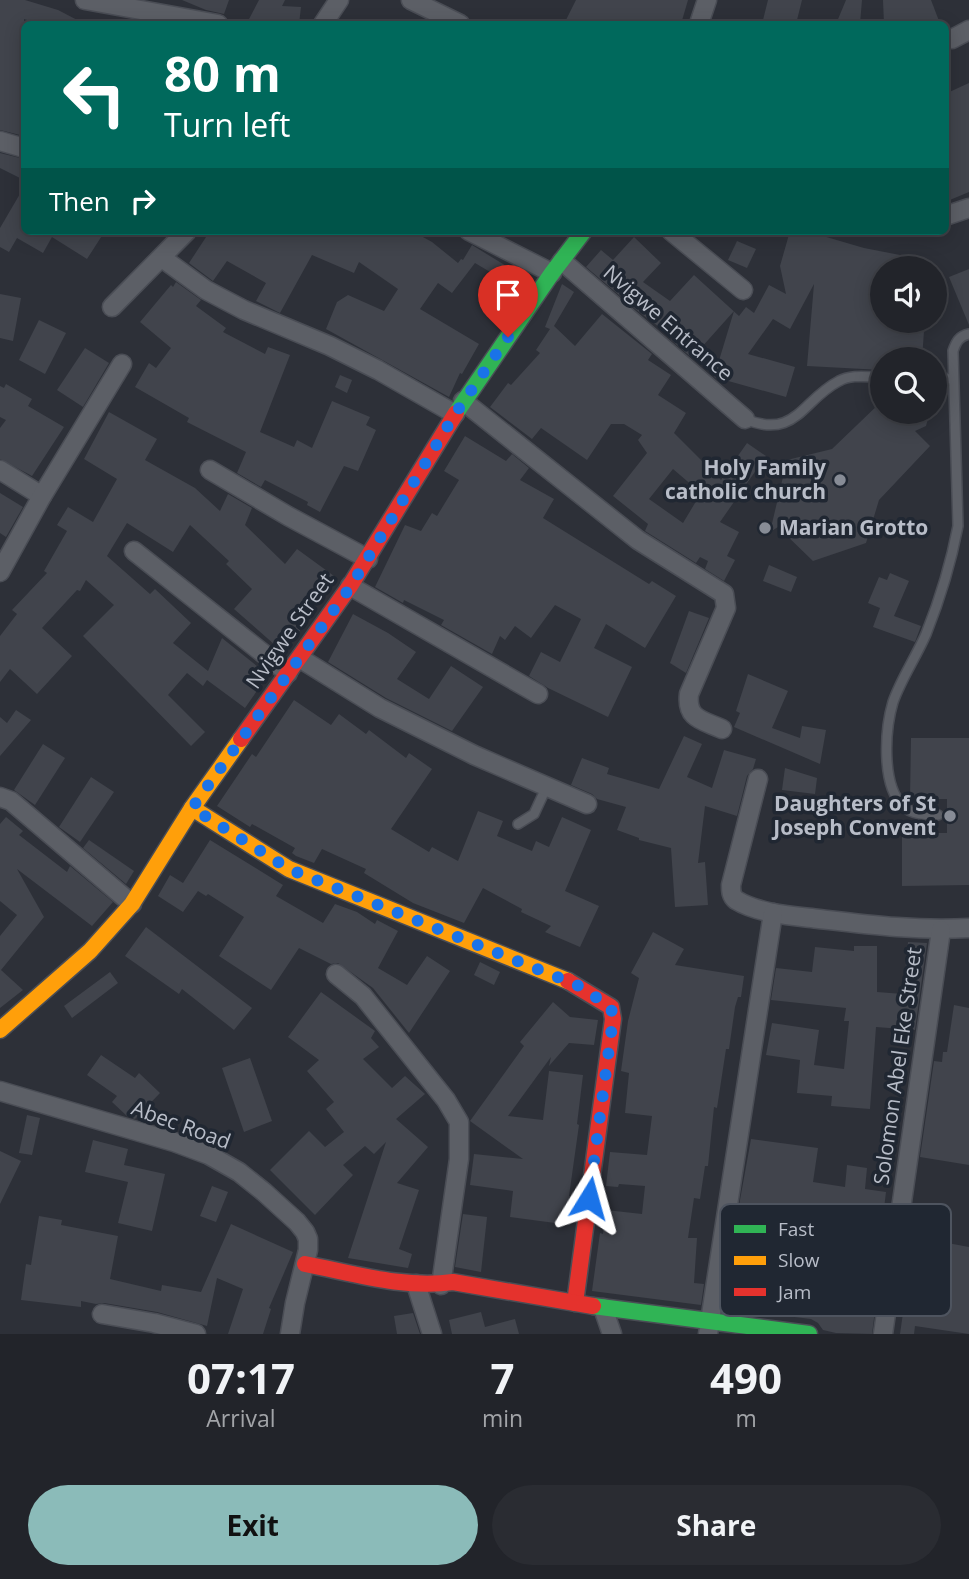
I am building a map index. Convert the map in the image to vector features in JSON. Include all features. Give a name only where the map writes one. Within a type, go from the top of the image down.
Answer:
[{"type":"street","points":[[85,0],[201,21]]},
{"type":"street","points":[[325,21],[339,0]]},
{"type":"street","points":[[411,0],[454,21]]},
{"type":"street","points":[[700,21],[707,0]]},
{"type":"street","points":[[952,39],[969,30]]},
{"type":"street","points":[[0,141],[21,147]]},
{"type":"street","points":[[949,215],[969,208]]},
{"type":"street","points":[[113,307],[183,235]]},
{"type":"street","name":"Nvigwe Entrance","points":[[479,235],[557,267],[745,419]]},
{"type":"street","name":"Nvigwe Street","points":[[0,1030],[10,1018],[54,984],[90,951],[132,904],[192,808],[351,586],[459,407],[581,235]]},
{"type":"street","points":[[676,235],[743,290]]},
{"type":"street","points":[[162,258],[215,295],[459,407],[638,540],[724,594],[726,608],[689,694],[687,707],[693,715],[722,729]]},
{"type":"street","points":[[0,572],[42,496],[122,364]]},
{"type":"street","points":[[0,470],[42,496]]},
{"type":"street","points":[[210,470],[368,559]]},
{"type":"street","points":[[134,551],[288,673]]},
{"type":"street","points":[[351,586],[538,694]]},
{"type":"street","points":[[301,659],[380,708],[474,755],[587,804]]},
{"type":"street","points":[[758,779],[731,890],[737,900],[773,913],[890,928],[969,928]]},
{"type":"street","points":[[0,797],[11,801],[132,904]]},
{"type":"street","points":[[192,808],[289,869],[577,985],[611,1007],[613,1019],[575,1303]]},
{"type":"street","points":[[728,1204],[773,913]]},
{"type":"street","name":"Solomon Abel Eke Street","points":[[902,1204],[941,930]]},
{"type":"street","points":[[336,974],[363,996],[446,1100],[459,1122],[459,1159],[441,1285]]},
{"type":"street","name":"Abec Road","points":[[0,1091],[174,1142],[209,1155],[239,1172],[264,1192],[305,1232],[308,1250],[290,1334]]},
{"type":"street","points":[[709,1328],[720,1257]]},
{"type":"street","points":[[305,1264],[416,1284],[441,1285],[453,1282],[709,1328],[806,1334]]},
{"type":"street","points":[[416,1284],[432,1334]]},
{"type":"street","points":[[603,1308],[611,1334]]},
{"type":"street","points":[[102,1314],[196,1334]]},
{"type":"street","name":"Solomon Abel Eke Street","points":[[883,1334],[886,1316]]},
{"type":"lane","points":[[938,815],[911,812],[895,796],[890,784],[887,738],[894,700],[926,635],[949,570],[958,526],[953,351],[962,335],[969,334]]},
{"type":"lane","points":[[745,419],[771,427],[782,424],[805,410],[841,379],[870,376]]},
{"type":"lane","points":[[947,379],[953,379]]},
{"type":"lane","points":[[518,824],[534,814],[547,786]]},
{"type":"building","points":[[0,0],[25,0],[58,10],[79,21],[21,21],[21,135],[0,130]]},
{"type":"building","points":[[182,0],[229,0],[224,14]]},
{"type":"building","points":[[259,0],[285,0],[282,6],[301,7],[299,21],[248,21]]},
{"type":"building","points":[[576,0],[688,0],[682,21],[566,21]]},
{"type":"building","points":[[768,0],[802,0],[797,21],[763,21]]},
{"type":"building","points":[[846,0],[862,0],[860,21],[837,21]]},
{"type":"building","points":[[883,0],[931,0],[939,21],[884,21]]},
{"type":"building","points":[[969,83],[969,192],[949,200],[949,92]]},
{"type":"building","points":[[0,153],[21,158],[21,178],[0,168]]},
{"type":"building","points":[[21,192],[21,235],[102,235],[87,259],[52,237],[43,253],[17,238],[9,252],[0,247],[0,228]]},
{"type":"building","points":[[207,235],[419,235],[458,263],[463,260],[472,245],[529,280],[522,291],[475,263],[452,293],[438,283],[420,309],[479,344],[462,374],[460,373],[449,397],[326,329],[337,302],[348,295],[384,311],[398,289],[359,262],[354,273],[312,255],[280,313],[256,301],[266,283],[227,261],[213,281],[189,263]]},
{"type":"building","points":[[789,235],[823,235],[864,248],[900,255],[870,256],[870,333],[924,333],[923,347],[870,347],[870,369],[807,366],[814,284],[790,329],[773,319],[748,354],[795,367],[786,397],[714,377],[734,311],[739,316],[746,307],[754,313],[769,285],[786,294],[780,266]]},
{"type":"building","points":[[634,237],[661,263],[643,282],[670,301],[694,275],[734,311],[692,358],[671,340],[674,338],[586,267],[601,250],[613,260]]},
{"type":"building","points":[[737,241],[756,249],[747,268],[728,260]]},
{"type":"building","points":[[969,269],[969,325],[949,277]]},
{"type":"building","points":[[176,282],[201,300],[196,306],[226,328],[223,332],[265,354],[268,347],[290,355],[260,432],[294,447],[297,440],[312,448],[332,401],[370,417],[366,425],[376,430],[358,471],[344,466],[320,512],[307,505],[308,502],[265,480],[261,487],[237,473],[246,452],[187,422],[189,418],[135,387],[149,363],[156,368],[171,348],[140,322]]},
{"type":"building","points":[[562,284],[574,292],[554,326],[575,346],[602,314],[652,354],[648,360],[671,375],[658,395],[686,413],[674,433],[721,480],[747,443],[766,456],[720,522],[739,532],[727,556],[735,560],[724,581],[705,569],[708,561],[700,557],[696,563],[645,531],[648,524],[613,496],[647,453],[638,440],[642,435],[624,424],[611,424],[587,460],[541,428],[532,439],[490,407],[508,383],[511,385],[540,353],[536,350],[550,329],[545,327]],"holes":[[[673,469],[701,493],[683,523],[649,499]]]},
{"type":"building","points":[[0,294],[21,298],[13,341],[0,338]]},
{"type":"building","points":[[39,320],[66,333],[45,374],[19,360]]},
{"type":"building","points":[[85,348],[109,363],[83,407],[57,390]]},
{"type":"building","points":[[340,375],[352,380],[347,393],[335,387]]},
{"type":"building","points":[[6,384],[32,399],[28,406],[64,427],[32,476],[0,459],[0,428],[6,420],[0,417],[0,386],[4,388]]},
{"type":"building","points":[[109,412],[157,439],[145,460],[195,488],[220,511],[228,494],[252,508],[245,525],[285,564],[297,549],[334,576],[292,622],[301,629],[284,653],[234,609],[252,589],[226,564],[229,561],[190,525],[173,552],[127,523],[107,556],[150,594],[155,589],[191,623],[173,643],[208,671],[222,638],[268,675],[245,708],[207,680],[203,686],[187,673],[168,695],[205,732],[191,746],[83,636],[114,605],[86,580],[80,591],[77,590],[42,628],[72,656],[37,694],[10,669],[0,682],[0,636],[17,614],[12,610],[47,573],[44,571],[67,531],[57,525],[68,507],[93,522],[117,479],[84,459]]},
{"type":"building","name":"Holy Family catholic church","points":[[870,413],[870,424],[927,424],[915,431],[930,446],[879,500],[866,543],[813,561],[782,531],[786,522],[770,532],[787,460],[832,449]]},
{"type":"building","points":[[465,436],[506,461],[512,454],[529,468],[520,480],[554,499],[543,518],[649,584],[652,581],[676,596],[645,648],[606,624],[594,648],[632,667],[608,717],[529,676],[541,652],[560,662],[581,619],[555,605],[531,638],[515,626],[505,640],[500,636],[492,654],[441,625],[444,620],[404,600],[403,603],[375,587],[405,525],[421,531],[432,513],[437,516],[459,480],[444,471]]},
{"type":"building","points":[[0,493],[23,507],[6,537],[0,533]]},
{"type":"building","points":[[769,565],[797,577],[791,592],[763,581]]},
{"type":"building","points":[[890,573],[909,581],[894,616],[921,626],[915,642],[873,627],[880,608],[868,603],[879,577],[887,580]]},
{"type":"building","points":[[689,611],[709,618],[686,673],[670,663]]},
{"type":"building","points":[[353,614],[416,652],[397,679],[429,699],[451,666],[483,687],[452,731],[386,698],[328,662]]},
{"type":"building","points":[[748,674],[788,691],[772,728],[800,738],[802,726],[826,730],[820,764],[734,727],[740,713],[736,711]]},
{"type":"building","points":[[294,700],[331,725],[339,714],[366,734],[369,730],[406,758],[409,753],[432,769],[391,829],[429,852],[432,847],[458,861],[478,811],[503,821],[497,836],[532,851],[536,841],[549,847],[562,817],[591,830],[565,891],[599,906],[580,947],[545,932],[551,926],[521,912],[522,909],[483,888],[464,923],[413,903],[364,873],[366,869],[322,849],[314,863],[296,856],[292,853],[295,848],[252,824],[250,827],[217,806],[252,754],[256,757]]},
{"type":"building","points":[[16,710],[31,720],[0,756],[0,717],[7,723]]},
{"type":"building","points":[[684,736],[702,744],[687,777],[712,788],[724,750],[756,759],[747,776],[737,816],[705,806],[698,863],[705,862],[708,905],[675,907],[671,848],[639,840],[617,830],[626,807],[597,799],[571,785],[582,758],[609,768],[607,774],[659,789]]},
{"type":"building","name":"Daughters of St Joseph Convent","points":[[911,738],[969,738],[969,885],[902,886],[902,833],[947,833],[947,799],[910,799]]},
{"type":"building","points":[[43,744],[65,758],[35,805],[14,790]]},
{"type":"building","points":[[785,768],[817,778],[815,794],[782,790]]},
{"type":"building","points":[[91,777],[114,792],[80,842],[59,827]]},
{"type":"building","points":[[6,817],[23,831],[19,835],[67,872],[70,866],[113,902],[92,926],[17,869],[44,917],[1,970],[23,990],[0,1008],[0,936],[17,915],[0,901],[0,824]]},
{"type":"building","points":[[89,840],[134,871],[126,884],[83,848]]},
{"type":"building","points":[[210,840],[283,885],[276,896],[323,923],[335,904],[357,912],[375,924],[377,920],[398,931],[378,968],[407,985],[427,956],[450,971],[409,1033],[373,988],[338,963],[331,964],[299,948],[271,990],[219,956],[244,917],[208,894],[206,896],[198,891],[183,912],[158,896],[170,875],[183,883]]},
{"type":"building","points":[[146,927],[252,1008],[234,1030],[182,989],[179,994],[125,956]]},
{"type":"building","points":[[653,932],[684,949],[675,965],[744,976],[741,997],[738,997],[735,1007],[729,1049],[726,1049],[717,1108],[714,1107],[708,1166],[705,1166],[700,1199],[694,1198],[688,1238],[697,1238],[694,1283],[704,1284],[701,1305],[592,1291],[606,1210],[642,1214],[645,1186],[606,1186],[610,1152],[647,1155],[652,1116],[625,1113],[629,1073],[621,1071],[628,1021],[639,978],[631,973]]},
{"type":"building","points":[[908,942],[927,943],[915,1030],[876,1027],[870,1109],[831,1106],[832,1096],[797,1093],[800,1060],[766,1055],[772,1023],[819,1030],[814,1065],[844,1069],[849,1021],[844,1021],[846,1008],[771,1000],[776,968],[812,972],[815,947],[854,951],[854,946],[877,946],[877,992],[903,994]]},
{"type":"building","points":[[480,962],[500,972],[494,985],[474,975]]},
{"type":"building","points":[[110,972],[118,983],[72,1018],[64,1006]]},
{"type":"building","points":[[321,992],[375,1031],[371,1038],[379,1047],[363,1059],[392,1088],[405,1076],[425,1094],[396,1119],[428,1147],[397,1183],[419,1190],[399,1249],[412,1254],[408,1268],[348,1258],[386,1142],[374,1154],[365,1146],[343,1165],[353,1175],[315,1215],[270,1170],[309,1131],[325,1147],[344,1132],[326,1109],[334,1102],[307,1071],[319,1060],[288,1037]]},
{"type":"building","points":[[553,1002],[570,1017],[598,1020],[594,1045],[569,1043],[549,1066],[551,1057],[508,1116],[543,1120],[549,1071],[583,1075],[569,1196],[574,1197],[570,1225],[510,1217],[513,1191],[470,1185],[474,1154],[523,1159],[470,1121],[524,1046],[520,1042]]},
{"type":"building","points":[[954,1005],[969,1008],[969,1165],[920,1157],[934,1061],[942,1062],[943,1052],[947,1052]]},
{"type":"building","points":[[101,1055],[135,1078],[139,1073],[160,1093],[135,1119],[127,1116],[112,1102],[117,1096],[87,1075]]},
{"type":"building","points":[[250,1058],[272,1121],[244,1132],[222,1068]]},
{"type":"building","points":[[27,1115],[40,1118],[32,1155],[19,1153]]},
{"type":"building","points":[[751,1139],[818,1148],[813,1182],[845,1187],[847,1165],[867,1168],[865,1189],[886,1192],[885,1204],[739,1204]]},
{"type":"building","points":[[93,1140],[128,1149],[124,1165],[165,1174],[152,1231],[118,1223],[128,1182],[85,1172]]},
{"type":"building","points":[[0,1151],[21,1161],[0,1204]]},
{"type":"building","points":[[212,1186],[228,1192],[216,1222],[200,1216]]},
{"type":"building","points":[[463,1214],[487,1217],[481,1272],[455,1267]]},
{"type":"building","points":[[39,1216],[62,1220],[61,1225],[118,1236],[110,1279],[161,1291],[162,1285],[201,1292],[231,1224],[293,1252],[269,1308],[271,1309],[263,1334],[228,1334],[243,1289],[217,1278],[207,1326],[157,1312],[104,1303],[81,1301],[81,1307],[21,1300],[26,1264],[31,1265]]},
{"type":"building","points":[[951,1244],[969,1247],[969,1334],[915,1326],[914,1334],[900,1334],[903,1316],[951,1316]]},
{"type":"building","points":[[481,1312],[485,1327],[515,1319],[519,1334],[452,1334],[449,1320]]},
{"type":"building","points":[[413,1313],[420,1334],[397,1334],[394,1316]]},
{"type":"building","points":[[787,1316],[874,1316],[872,1334],[823,1330],[811,1319]]},
{"type":"traffic: fast","points":[[456,413],[581,235]]},
{"type":"traffic: fast","points":[[593,1306],[809,1334]]},
{"type":"traffic: slow","points":[[0,1030],[90,951],[132,904],[192,808],[241,739]]},
{"type":"traffic: slow","points":[[192,808],[289,869],[568,981]]},
{"type":"traffic: jam","points":[[241,739],[350,586],[456,413]]},
{"type":"traffic: jam","points":[[568,981],[611,1007],[613,1019],[575,1303]]},
{"type":"traffic: jam","points":[[305,1264],[397,1282],[453,1282],[593,1306]]},
{"type":"place","name":"Holy Family catholic church","points":[[840,480]]},
{"type":"place","name":"Marian Grotto","points":[[765,528]]},
{"type":"place","name":"Daughters of St Joseph Convent","points":[[950,816]]},
{"type":"route","points":[[508,337],[455,414],[351,586],[192,808],[289,869],[577,985],[606,1001],[613,1012],[613,1019],[589,1198]]}]
